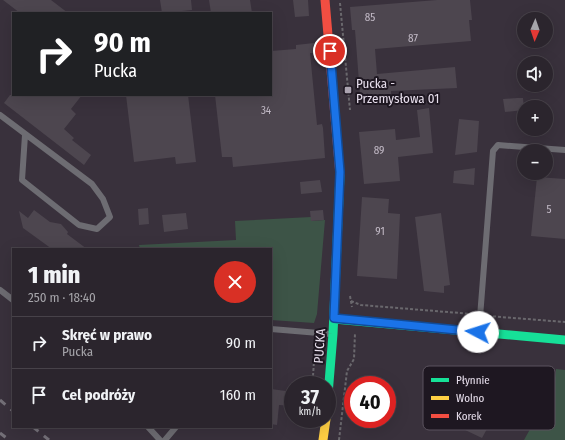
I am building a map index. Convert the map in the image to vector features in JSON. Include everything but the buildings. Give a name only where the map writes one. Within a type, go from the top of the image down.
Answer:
[{"type":"street","name":"PUCKA","points":[[325,0],[340,172],[334,318],[330,376]]},
{"type":"street","points":[[334,318],[565,340]]},
{"type":"street","points":[[323,440],[325,428]]},
{"type":"lane","points":[[0,115],[92,184],[104,199],[110,217],[97,229],[80,226],[22,180],[26,135]]},
{"type":"lane","points":[[478,332],[493,151],[498,145],[565,150]]},
{"type":"lane","points":[[0,290],[12,299]]},
{"type":"lane","points":[[272,329],[333,334]]},
{"type":"lane","points":[[149,428],[160,440]]},
{"type":"lane","points":[[165,440],[175,428]]},
{"type":"path","points":[[351,301],[361,304],[565,322]]},
{"type":"path","points":[[339,440],[347,371],[354,359],[355,332]]},
{"type":"green space","points":[[311,217],[311,221],[325,220],[317,314],[314,323],[272,320],[272,248],[140,248],[139,245],[236,240],[235,221]]},
{"type":"green space","points":[[556,369],[565,370],[565,440],[524,440],[530,430],[555,430]]},
{"type":"railway","points":[[0,400],[12,410]]},
{"type":"railway","points":[[34,428],[49,440]]},
{"type":"railway","points":[[0,433],[9,440]]},
{"type":"traffic: fast","points":[[330,376],[333,334],[340,175]]},
{"type":"traffic: fast","points":[[334,319],[565,340]]},
{"type":"traffic: slow","points":[[323,440],[325,428]]},
{"type":"traffic: jam","points":[[325,0],[340,175]]},
{"type":"place","name":"Pucka - Przemysłowa 01","points":[[348,90]]},
{"type":"route","points":[[330,51],[339,145],[340,172],[334,318],[478,332]]}]
